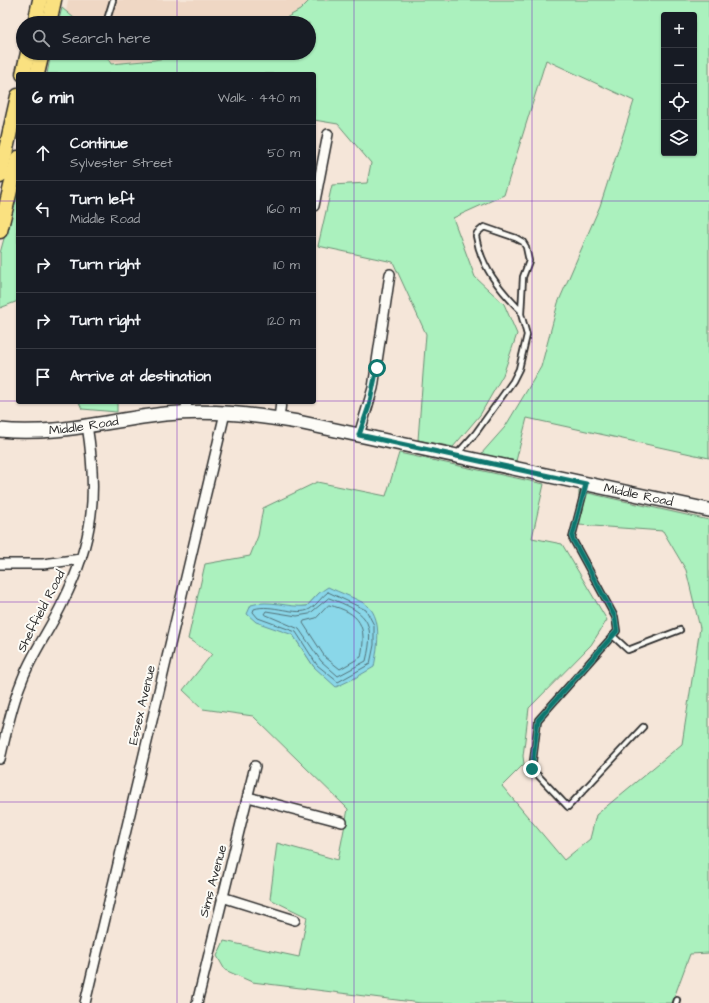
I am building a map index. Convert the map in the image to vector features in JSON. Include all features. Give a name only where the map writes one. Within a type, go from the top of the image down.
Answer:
[{"type":"main road","points":[[37,16],[40,0]]},
{"type":"main road","points":[[51,16],[54,0]]},
{"type":"main road","points":[[23,72],[26,60]]},
{"type":"main road","points":[[37,72],[40,60]]},
{"type":"main road","points":[[0,176],[16,105]]},
{"type":"main road","points":[[0,231],[16,166]]},
{"type":"main road","name":"Middle Road","points":[[0,430],[48,431],[150,416],[186,407],[279,419],[709,510]]},
{"type":"street","points":[[316,196],[328,134]]},
{"type":"street","points":[[359,435],[374,381],[390,274]]},
{"type":"street","points":[[279,419],[282,404]]},
{"type":"street","name":"Essex Avenue","points":[[85,1003],[226,413]]},
{"type":"street","name":"Sheffield Road","points":[[0,759],[20,683],[63,603],[81,559],[91,519],[94,497],[92,454],[87,425]]},
{"type":"street","points":[[0,564],[43,564],[81,559]]},
{"type":"street","name":"Sims Avenue","points":[[197,1003],[255,766]]},
{"type":"street","points":[[248,797],[342,822]]},
{"type":"street","points":[[222,897],[295,920]]},
{"type":"lane","points":[[108,16],[113,0]]},
{"type":"lane","points":[[456,456],[475,434],[513,380],[518,369],[527,335],[521,311],[523,277],[529,261],[523,242],[492,229],[484,228],[477,233],[476,236],[481,258],[491,276],[521,311]]},
{"type":"lane","points":[[586,484],[572,538],[615,617],[617,631],[538,720],[532,769],[568,807],[643,727]]},
{"type":"lane","points":[[613,636],[628,650],[680,630]]},
{"type":"shaded area","points":[[68,0],[310,0],[300,10],[289,16],[71,16],[66,12]]},
{"type":"shaded area","points":[[109,60],[154,60],[111,64]]},
{"type":"green space","points":[[310,0],[709,0],[709,458],[527,418],[516,461],[481,454],[505,427],[541,367],[558,303],[600,206],[634,101],[546,60],[504,195],[453,218],[475,277],[504,304],[517,334],[503,375],[480,415],[453,447],[418,440],[426,334],[393,262],[318,246],[332,185],[367,183],[371,163],[338,124],[316,120],[316,72],[47,72],[50,60],[109,60],[111,64],[154,60],[316,60],[316,16],[289,16],[300,10]]},
{"type":"green space","points":[[62,8],[72,16],[60,16]]},
{"type":"green space","points":[[16,195],[16,302],[0,308],[0,253]]},
{"type":"green space","points":[[80,404],[117,404],[117,412],[82,409]]},
{"type":"green space","points":[[399,453],[544,484],[532,538],[562,544],[607,620],[591,645],[529,708],[523,756],[524,764],[502,786],[564,860],[590,839],[596,815],[682,744],[700,628],[686,570],[663,531],[579,525],[579,491],[709,520],[709,953],[690,954],[672,1003],[421,1003],[252,982],[225,970],[217,956],[224,941],[299,957],[307,917],[270,899],[277,843],[338,860],[348,809],[253,716],[203,709],[183,690],[212,654],[188,639],[205,564],[250,556],[258,536],[263,508],[317,482],[386,496]],"holes":[[[319,593],[314,667],[293,635],[298,607],[307,606]]]},
{"type":"water","points":[[328,587],[368,606],[376,619],[378,635],[374,667],[336,687],[314,667],[293,635],[256,622],[247,614],[251,605],[258,603],[307,606],[319,593]]},
{"type":"route","points":[[377,368],[369,406],[359,435],[586,484],[572,538],[615,617],[617,631],[538,720],[532,769]]}]
